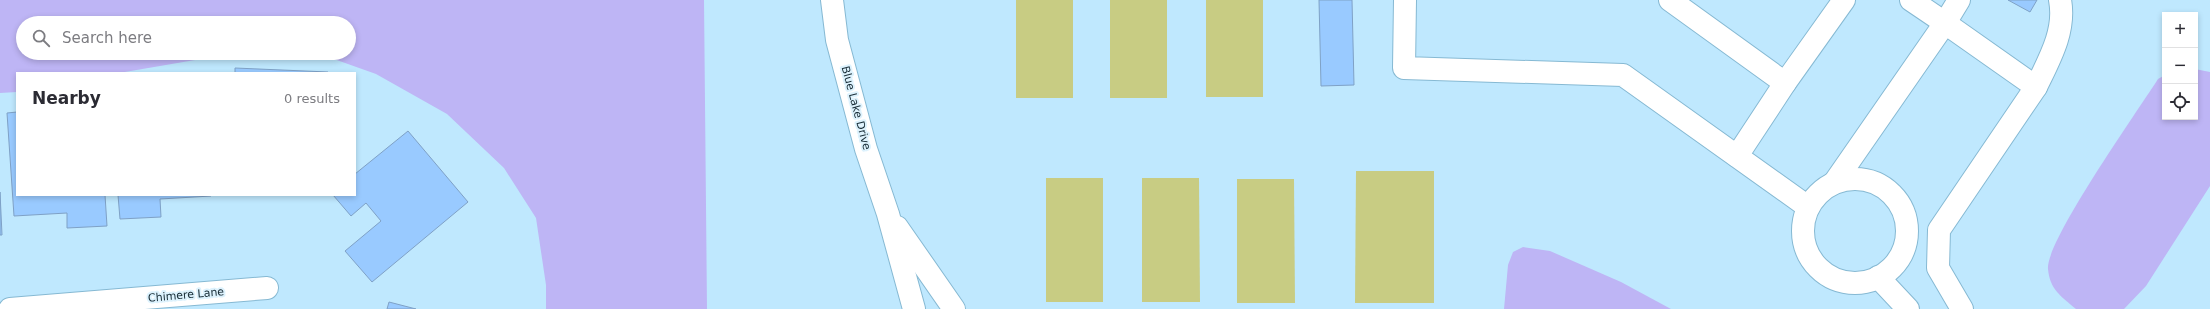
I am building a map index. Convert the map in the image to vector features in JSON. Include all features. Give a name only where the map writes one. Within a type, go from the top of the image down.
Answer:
[{"type":"street","name":"Blue Lake Drive","points":[[832,0],[838,40],[866,150],[888,214],[914,309]]},
{"type":"street","points":[[1405,0],[1404,68],[1623,75],[1808,207]]},
{"type":"street","points":[[1670,0],[1785,83]]},
{"type":"street","points":[[1737,156],[1785,83],[1844,0]]},
{"type":"street","points":[[1911,0],[1945,22],[2036,87]]},
{"type":"street","points":[[1834,183],[1959,0]]},
{"type":"street","points":[[1962,309],[1938,268],[1940,230],[2036,87],[2053,52],[2062,21],[2060,0]]},
{"type":"street","points":[[1851,178],[1869,180],[1885,188],[1897,201],[1903,211],[1907,234],[1903,252],[1893,267],[1878,277],[1863,282],[1847,282],[1831,277],[1817,268],[1808,255],[1803,239],[1802,222],[1808,207],[1818,193],[1834,183],[1851,178]]},
{"type":"street","name":"Blue Lake Drive","points":[[888,214],[954,309]]},
{"type":"street","points":[[1907,234],[1940,230]]},
{"type":"street","points":[[1878,277],[1908,309]]},
{"type":"street","name":"Chimere Lane","points":[[10,309],[267,288]]},
{"type":"green space","points":[[1016,0],[1073,0],[1073,98],[1016,98]]},
{"type":"green space","points":[[1110,0],[1167,0],[1167,98],[1110,98]]},
{"type":"green space","points":[[1206,0],[1263,0],[1263,97],[1206,97]]},
{"type":"green space","points":[[1356,171],[1434,171],[1434,303],[1355,303]]},
{"type":"green space","points":[[1046,178],[1103,178],[1103,302],[1046,302]]},
{"type":"green space","points":[[1142,178],[1199,178],[1200,302],[1142,302]]},
{"type":"green space","points":[[1237,179],[1294,179],[1295,303],[1237,303]]},
{"type":"shaded area","points":[[0,0],[704,0],[707,309],[546,309],[546,285],[536,218],[504,168],[447,114],[376,74],[337,60],[356,60],[356,16],[16,16],[16,60],[195,60],[125,72],[16,72],[16,92],[0,93]]},
{"type":"shaded area","points":[[2198,70],[2210,72],[2210,186],[2146,286],[2124,309],[2076,309],[2057,292],[2051,282],[2048,269],[2051,254],[2076,205],[2158,79],[2162,77],[2162,120],[2198,120]]},
{"type":"shaded area","points":[[1523,247],[1550,251],[1621,282],[1671,309],[1504,309],[1508,265],[1513,252]]},
{"type":"building","points":[[1319,0],[1352,0],[1354,85],[1321,86]]},
{"type":"building","points":[[2008,0],[2037,0],[2030,12]]},
{"type":"building","points":[[235,68],[328,72],[235,72]]},
{"type":"building","points":[[16,112],[16,196],[105,196],[107,226],[67,228],[67,213],[14,216],[7,113]]},
{"type":"building","points":[[408,131],[468,202],[372,282],[345,251],[381,221],[366,203],[351,216],[334,196],[356,196],[356,173]]},
{"type":"building","points":[[0,192],[2,235],[0,235]]},
{"type":"building","points":[[118,196],[211,196],[160,199],[161,217],[120,219]]},
{"type":"building","points":[[389,302],[416,309],[387,309]]}]
